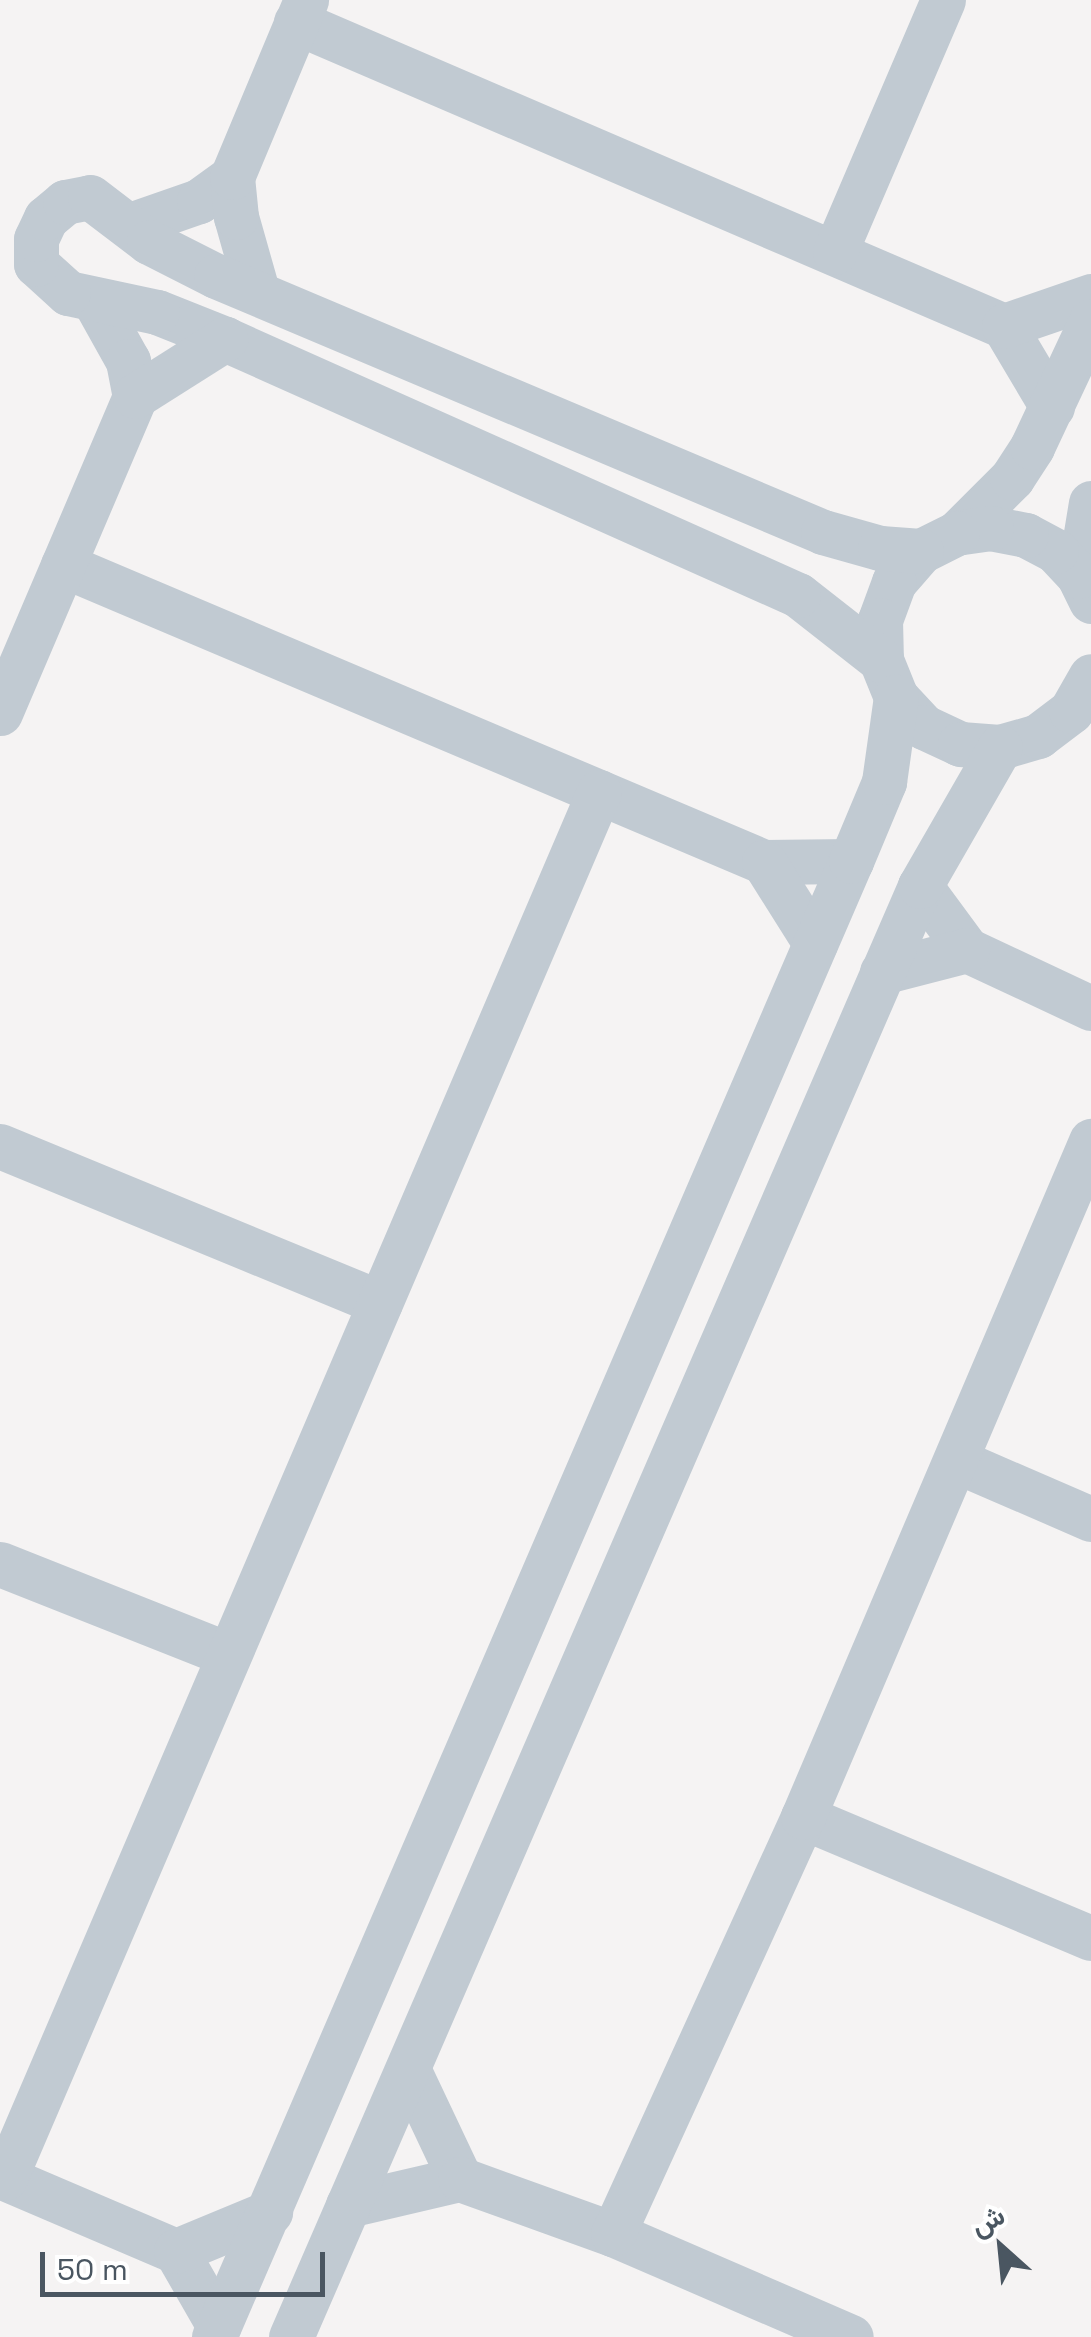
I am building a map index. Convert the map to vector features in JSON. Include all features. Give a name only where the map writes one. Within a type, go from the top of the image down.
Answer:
[{"type":"street","points":[[835,252],[943,0]]},
{"type":"street","points":[[257,291],[236,216],[232,177],[301,11],[1004,326],[1052,407]]},
{"type":"street","points":[[130,225],[199,201],[232,177]]},
{"type":"street","points":[[1088,593],[1056,551],[1026,535],[991,528],[939,542],[880,548],[824,532],[182,260],[90,198],[65,202],[46,218],[36,239],[36,264],[48,280],[94,300],[157,312],[225,339],[798,595],[888,679],[924,727],[960,744],[1091,739]]},
{"type":"street","points":[[1004,326],[1091,296]]},
{"type":"street","points":[[0,713],[134,396],[128,361],[94,300]]},
{"type":"street","points":[[217,2332],[884,782],[888,679],[880,620],[894,582],[1012,478],[1052,407],[1091,321]]},
{"type":"street","points":[[134,396],[225,339]]},
{"type":"street","points":[[1088,593],[1091,503]]},
{"type":"street","points":[[63,565],[764,862],[851,861]]},
{"type":"street","points":[[291,2337],[920,886],[956,812],[1019,741],[1070,711],[1091,676]]},
{"type":"street","points":[[217,2332],[176,2251],[3,2177],[598,792]]},
{"type":"street","points":[[764,862],[815,943]]},
{"type":"street","points":[[920,886],[967,950],[1091,1008]]},
{"type":"street","points":[[882,972],[967,950]]},
{"type":"street","points":[[613,2234],[803,1817],[1091,1141]]},
{"type":"street","points":[[0,1146],[380,1302]]},
{"type":"street","points":[[956,1461],[1091,1519]]},
{"type":"street","points":[[0,1564],[225,1653]]},
{"type":"street","points":[[803,1817],[1091,1938]]},
{"type":"street","points":[[408,2071],[460,2179]]},
{"type":"street","points":[[348,2205],[460,2179],[613,2234],[852,2337]]},
{"type":"street","points":[[176,2251],[270,2212]]}]
